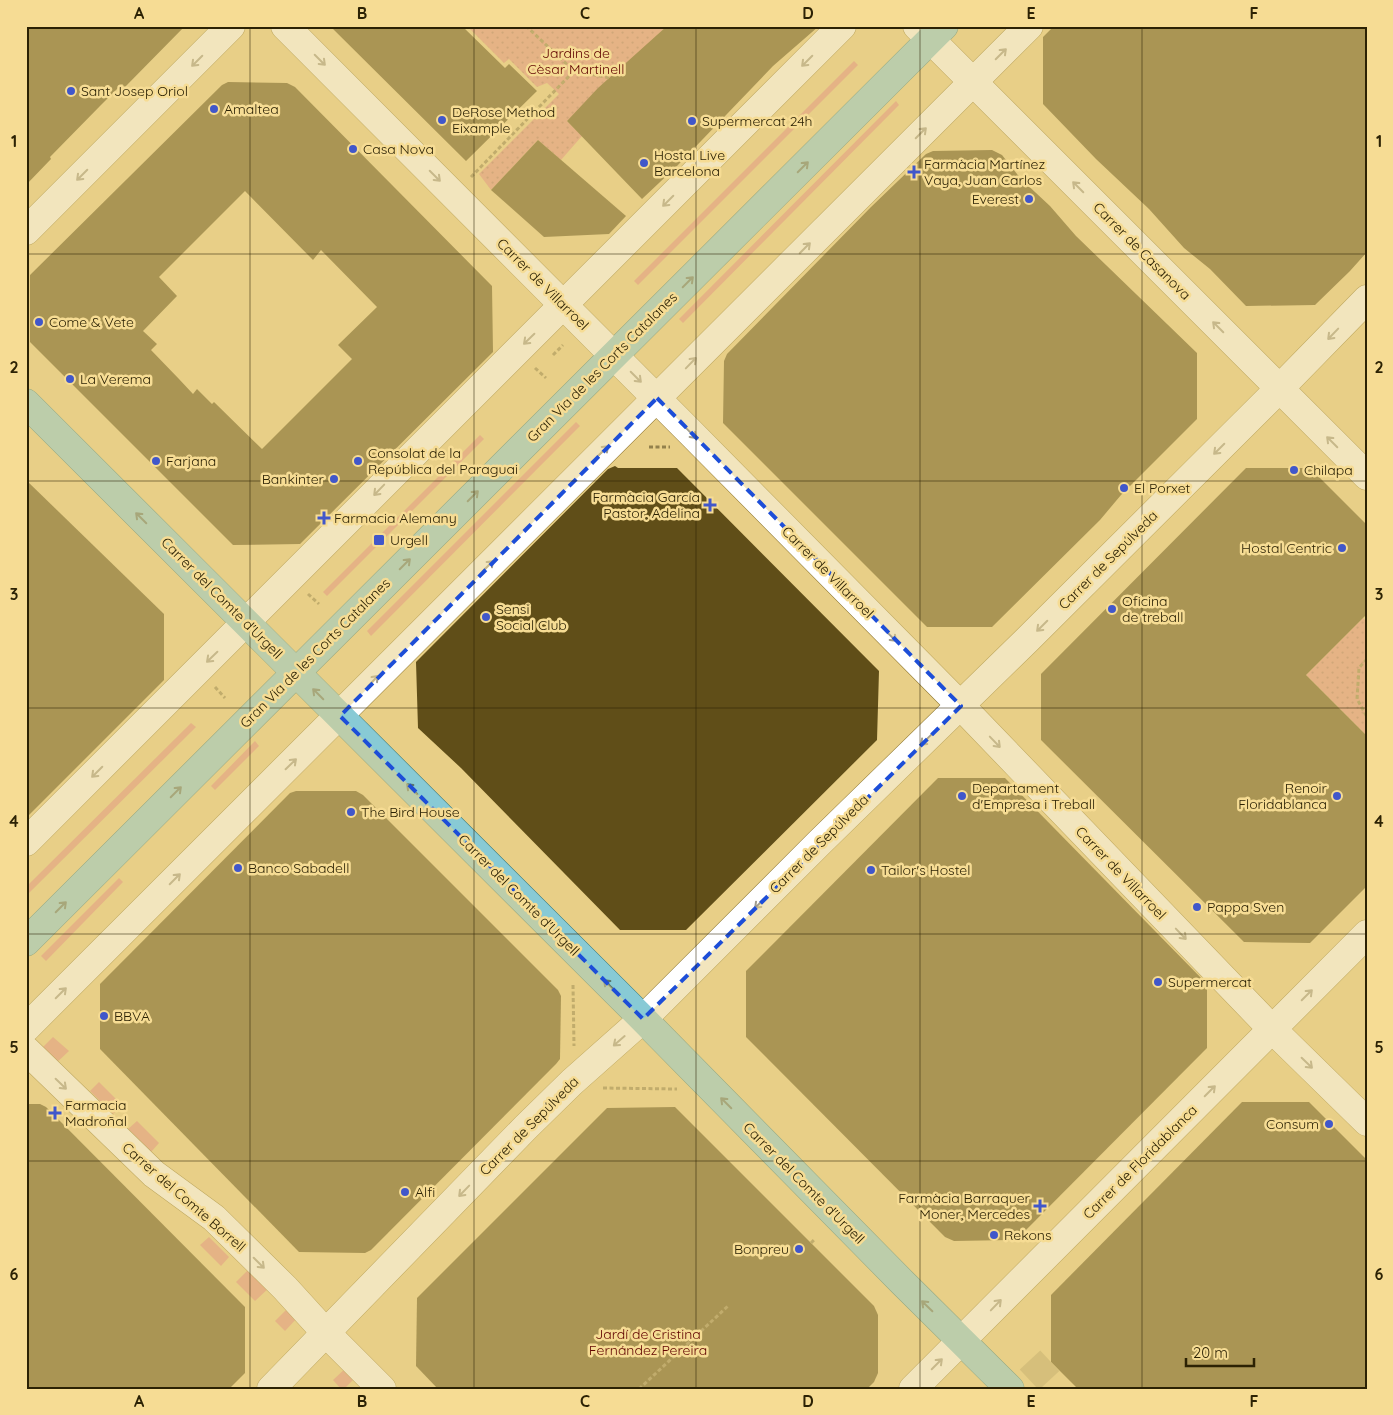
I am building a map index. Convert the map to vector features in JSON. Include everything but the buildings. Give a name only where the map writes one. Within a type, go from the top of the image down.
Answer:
[{"type":"main road","name":"Gran Via de les Corts Catalanes","points":[[26,942],[614,355],[931,31]]},
{"type":"main road","name":"Carrer del Comte d'Urgell","points":[[26,403],[644,1019],[903,1283],[1010,1389]]},
{"type":"street","points":[[26,230],[232,26]]},
{"type":"street","name":"Carrer de Villarroel","points":[[285,26],[657,398],[961,706],[1272,1029],[1367,1122]]},
{"type":"street","points":[[26,842],[842,26]]},
{"type":"street","points":[[26,1028],[1029,26]]},
{"type":"street","name":"Carrer de Casanova","points":[[931,31],[973,81],[1367,476]]},
{"type":"street","name":"Carrer de Sepúlveda","points":[[271,1389],[526,1127],[572,1082],[644,1019],[819,843],[961,706],[1367,299]]},
{"type":"street","name":"Carrer de Floridablanca","points":[[913,1389],[1367,934]]},
{"type":"street","name":"Carrer del Comte Borrell","points":[[26,1050],[154,1174],[214,1218],[285,1288],[326,1333],[382,1389]]},
{"type":"path","points":[[526,26],[574,70],[610,78]]},
{"type":"path","points":[[469,179],[574,70]]},
{"type":"path","points":[[553,355],[563,345]]},
{"type":"path","points":[[649,447],[671,447]]},
{"type":"path","points":[[1367,659],[1359,668],[1357,699],[1367,717]]},
{"type":"path","points":[[568,980],[573,986],[574,1053]]},
{"type":"path","points":[[811,1243],[815,1239]]},
{"type":"path","points":[[639,1389],[728,1306]]},
{"type":"highlighted area","points":[[657,398],[961,706],[643,1019],[340,716]]},
{"type":"green space","name":"Jardins de Cèsar Martinell","points":[[467,26],[667,26],[567,121],[582,136],[561,160],[538,140],[491,190],[479,174],[559,94],[547,83],[537,87],[509,59],[504,63]]},
{"type":"green space","points":[[854,61],[858,65],[638,285],[634,281]]},
{"type":"green space","points":[[896,101],[899,105],[683,323],[679,319]]},
{"type":"green space","points":[[576,422],[580,426],[371,636],[367,631]]},
{"type":"green space","points":[[480,435],[484,439],[327,596],[323,592]]},
{"type":"green space","points":[[1363,618],[1367,622],[1367,736],[1306,675]]},
{"type":"green space","points":[[191,723],[196,727],[26,896],[26,887]]},
{"type":"green space","points":[[255,741],[259,746],[215,790],[211,786]]},
{"type":"green space","points":[[119,878],[123,882],[46,961],[41,956]]},
{"type":"green space","points":[[53,1037],[69,1051],[53,1066],[39,1051]]},
{"type":"green space","points":[[99,1082],[122,1105],[113,1114],[90,1091]]},
{"type":"green space","points":[[137,1121],[159,1143],[151,1152],[128,1129]]},
{"type":"green space","points":[[209,1237],[229,1257],[221,1266],[200,1245]]},
{"type":"green space","points":[[251,1267],[270,1287],[255,1301],[236,1282]]},
{"type":"green space","points":[[290,1306],[299,1316],[285,1331],[275,1321]]},
{"type":"green space","points":[[348,1366],[357,1376],[344,1389],[341,1389],[333,1380]]},
{"type":"tunnel","points":[[1030,1360],[1057,1389]]},
{"type":"place","name":"Sant Josep Oriol","points":[[71,91]]},
{"type":"place","name":"Amaltea","points":[[214,109]]},
{"type":"place","name":"DeRose Method Eixample","points":[[442,120]]},
{"type":"place","name":"Supermercat 24h","points":[[692,121]]},
{"type":"place","name":"Casa Nova","points":[[353,149]]},
{"type":"place","name":"Hostal Live Barcelona","points":[[644,163]]},
{"type":"place","name":"Farmàcia Martínez Vaya, Juan Carlos","points":[[914,172]]},
{"type":"place","name":"Everest","points":[[1029,199]]},
{"type":"place","name":"Come & Vete","points":[[39,322]]},
{"type":"place","name":"La Verema","points":[[70,379]]},
{"type":"place","name":"Farjana","points":[[156,461]]},
{"type":"place","name":"Consolat de la República del Paraguai","points":[[358,461]]},
{"type":"place","name":"Chilapa","points":[[1294,470]]},
{"type":"place","name":"Bankinter","points":[[334,479]]},
{"type":"place","name":"El Porxet","points":[[1124,488]]},
{"type":"place","name":"Farmàcia García Pastor, Adelina","points":[[710,505]]},
{"type":"place","name":"Farmacia Alemany","points":[[324,518]]},
{"type":"place","name":"Urgell","points":[[379,540]]},
{"type":"place","name":"Hostal Centric","points":[[1342,548]]},
{"type":"place","name":"Oficina de treball","points":[[1112,609]]},
{"type":"place","name":"Sensi Social Club","points":[[486,617]]},
{"type":"place","name":"Departament d'Empresa i Treball","points":[[962,796]]},
{"type":"place","name":"Renoir Floridablanca","points":[[1337,796]]},
{"type":"place","name":"The Bird House","points":[[351,812]]},
{"type":"place","name":"Banco Sabadell","points":[[238,868]]},
{"type":"place","name":"Tailor's Hostel","points":[[871,870]]},
{"type":"place","name":"Pappa Sven","points":[[1197,907]]},
{"type":"place","name":"Supermercat","points":[[1158,982]]},
{"type":"place","name":"BBVA","points":[[104,1016]]},
{"type":"place","name":"Farmacia Madroñal","points":[[55,1113]]},
{"type":"place","name":"Consum","points":[[1329,1124]]},
{"type":"place","name":"Alfi","points":[[405,1192]]},
{"type":"place","name":"Farmàcia Barraquer Moner, Mercedes","points":[[1040,1206]]},
{"type":"place","name":"Rekons","points":[[994,1235]]},
{"type":"place","name":"Bonpreu","points":[[799,1249]]},
{"type":"park label","name":"Jardí de Cristina Fernández Pereira","points":[[648,1342]]}]
